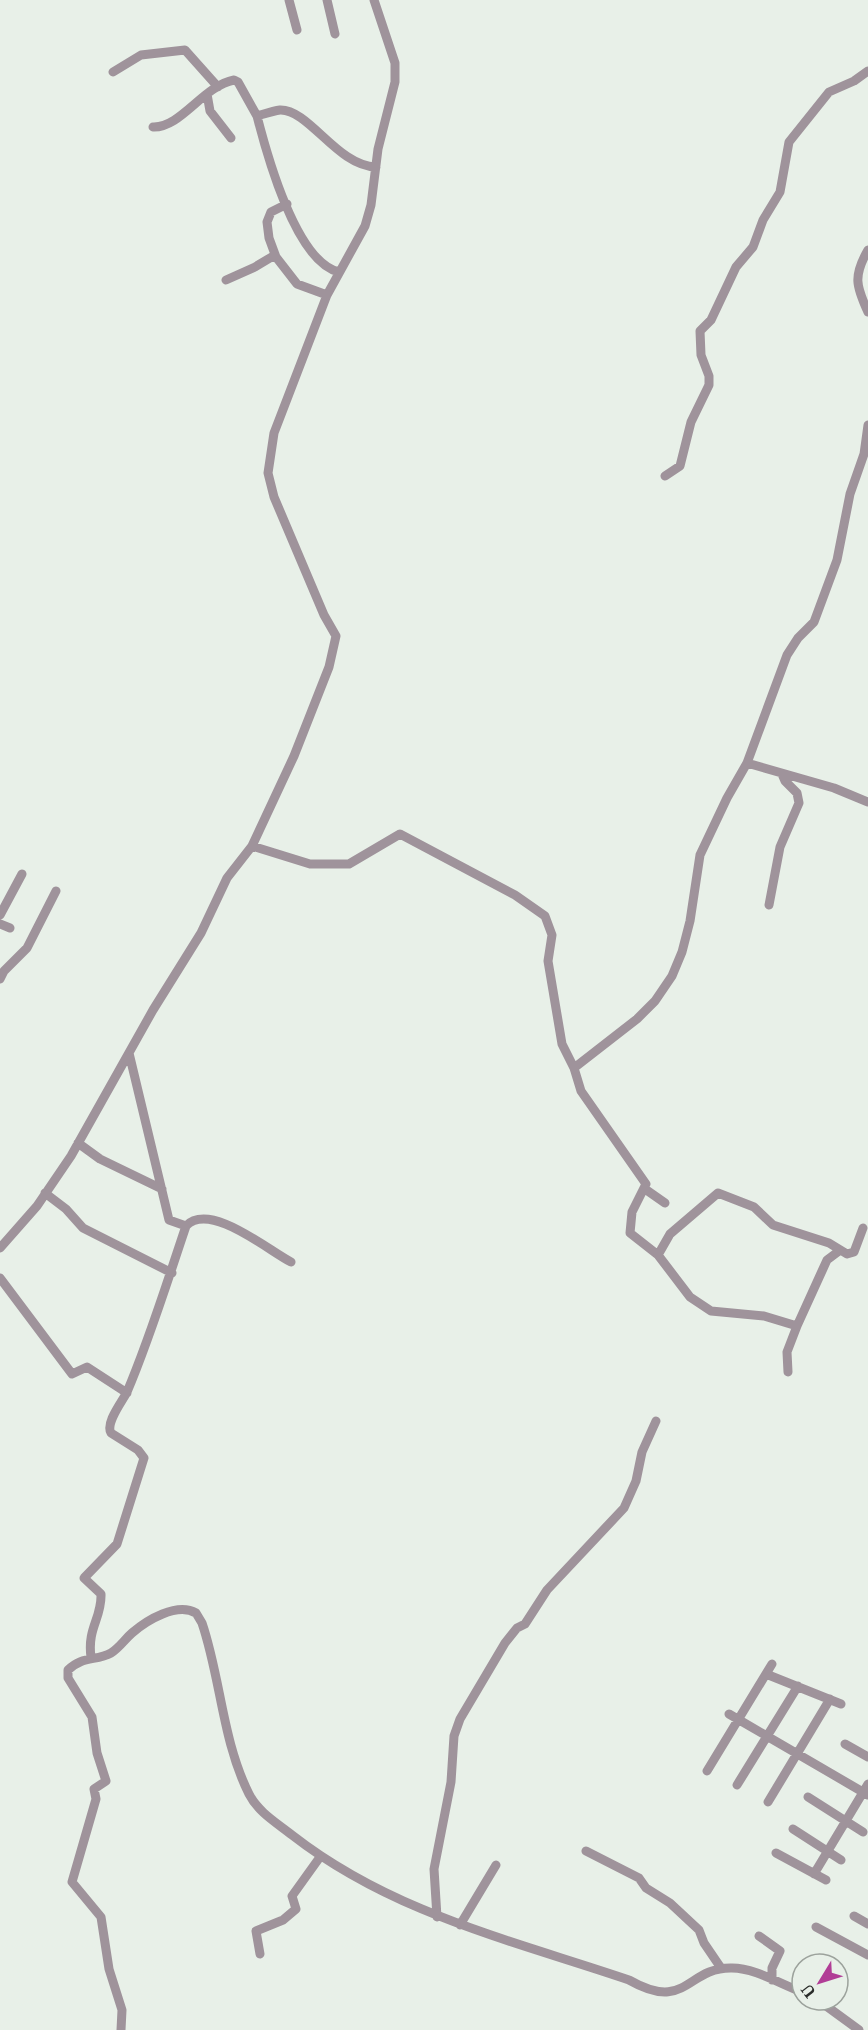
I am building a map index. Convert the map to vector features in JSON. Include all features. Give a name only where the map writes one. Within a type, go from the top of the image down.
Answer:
[{"type":"street","points":[[289,0],[297,30]]},
{"type":"street","points":[[327,0],[335,34]]},
{"type":"street","points":[[0,1248],[45,1193],[78,1143],[201,933],[227,878],[252,846],[294,756],[334,651],[334,630],[324,615],[279,510],[268,474],[274,434],[327,295],[364,226],[383,123],[395,82],[395,63],[374,0]]},
{"type":"street","points":[[113,72],[141,55],[184,50],[218,87]]},
{"type":"street","points":[[665,476],[680,466],[691,422],[709,385],[709,376],[701,355],[700,332],[709,323],[736,267],[753,247],[763,220],[780,192],[789,142],[829,92],[854,81],[868,71]]},
{"type":"street","points":[[153,127],[164,127],[179,118],[193,103],[207,94],[231,80],[236,81],[257,116],[286,204],[309,249],[328,267],[339,272]]},
{"type":"street","points":[[207,94],[210,111],[231,138]]},
{"type":"street","points":[[257,116],[281,110],[288,112],[300,118],[344,155],[364,166],[376,167]]},
{"type":"street","points":[[286,204],[272,212],[267,222],[269,238],[276,255],[297,284],[327,295]]},
{"type":"street","points":[[868,250],[859,269],[856,284],[868,312]]},
{"type":"street","points":[[226,280],[276,255]]},
{"type":"street","points":[[574,1068],[637,1019],[655,1001],[672,976],[682,952],[690,921],[700,855],[727,798],[747,763],[787,655],[798,638],[814,622],[837,560],[850,494],[864,454],[868,425]]},
{"type":"street","points":[[747,763],[834,788],[868,802]]},
{"type":"street","points":[[769,905],[780,847],[799,803],[797,793],[784,781],[782,774]]},
{"type":"street","points":[[252,846],[310,864],[349,864],[400,834],[505,890],[541,913],[551,927],[548,961],[561,1038],[574,1068],[580,1091],[646,1183],[632,1212],[630,1230],[634,1238],[658,1255],[690,1297],[708,1310],[768,1317],[797,1326]]},
{"type":"street","points":[[0,915],[22,874]]},
{"type":"street","points":[[1,973],[27,948],[56,891]]},
{"type":"street","points":[[0,924],[10,928]]},
{"type":"street","points":[[129,1053],[169,1220],[186,1226]]},
{"type":"street","points":[[78,1143],[100,1159],[162,1189]]},
{"type":"street","points":[[645,1189],[664,1203]]},
{"type":"street","points":[[45,1193],[66,1209],[83,1228],[172,1273]]},
{"type":"street","points":[[658,1255],[670,1234],[718,1193],[754,1207],[773,1225],[829,1243],[847,1254],[854,1252],[863,1228]]},
{"type":"street","points":[[90,1657],[88,1640],[101,1597],[100,1590],[84,1578],[117,1544],[144,1458],[109,1430],[126,1393],[172,1273],[186,1226],[196,1220],[213,1220],[254,1238],[262,1246],[291,1262]]},
{"type":"street","points":[[788,1372],[787,1352],[797,1326],[827,1260],[839,1251]]},
{"type":"street","points":[[0,1278],[72,1374],[87,1367],[126,1393]]},
{"type":"street","points":[[437,1917],[434,1869],[451,1782],[454,1736],[460,1719],[505,1643],[517,1628],[523,1625],[547,1590],[624,1508],[636,1481],[642,1452],[656,1421]]},
{"type":"street","points":[[121,2030],[122,2010],[109,1969],[101,1917],[72,1882],[96,1799],[94,1789],[105,1782],[92,1717],[68,1678],[70,1668],[90,1657],[111,1653],[139,1628],[168,1612],[186,1609],[196,1613],[206,1636],[226,1730],[250,1796],[265,1814],[320,1857],[379,1890],[437,1917],[629,1980],[656,1993],[677,1990],[721,1968],[740,1968],[772,1976],[790,1986]]},
{"type":"street","points":[[707,1771],[772,1664]]},
{"type":"street","points":[[766,1674],[842,1704]]},
{"type":"street","points":[[737,1785],[798,1686]]},
{"type":"street","points":[[768,1802],[830,1699]]},
{"type":"street","points":[[729,1714],[866,1791],[814,1874]]},
{"type":"street","points":[[845,1744],[868,1757]]},
{"type":"street","points":[[808,1797],[863,1832]]},
{"type":"street","points":[[793,1829],[841,1860]]},
{"type":"street","points":[[586,1851],[639,1878],[646,1888],[670,1903],[699,1930],[704,1943],[721,1968]]},
{"type":"street","points":[[776,1853],[826,1880]]},
{"type":"street","points":[[260,1954],[256,1931],[283,1920],[294,1911],[296,1906],[292,1896],[320,1857]]},
{"type":"street","points":[[460,1925],[496,1865]]},
{"type":"street","points":[[854,1916],[868,1924]]},
{"type":"street","points":[[816,1927],[868,1955]]},
{"type":"street","points":[[759,1936],[780,1951],[772,1976]]},
{"type":"street","points":[[834,2012],[859,2030]]}]
